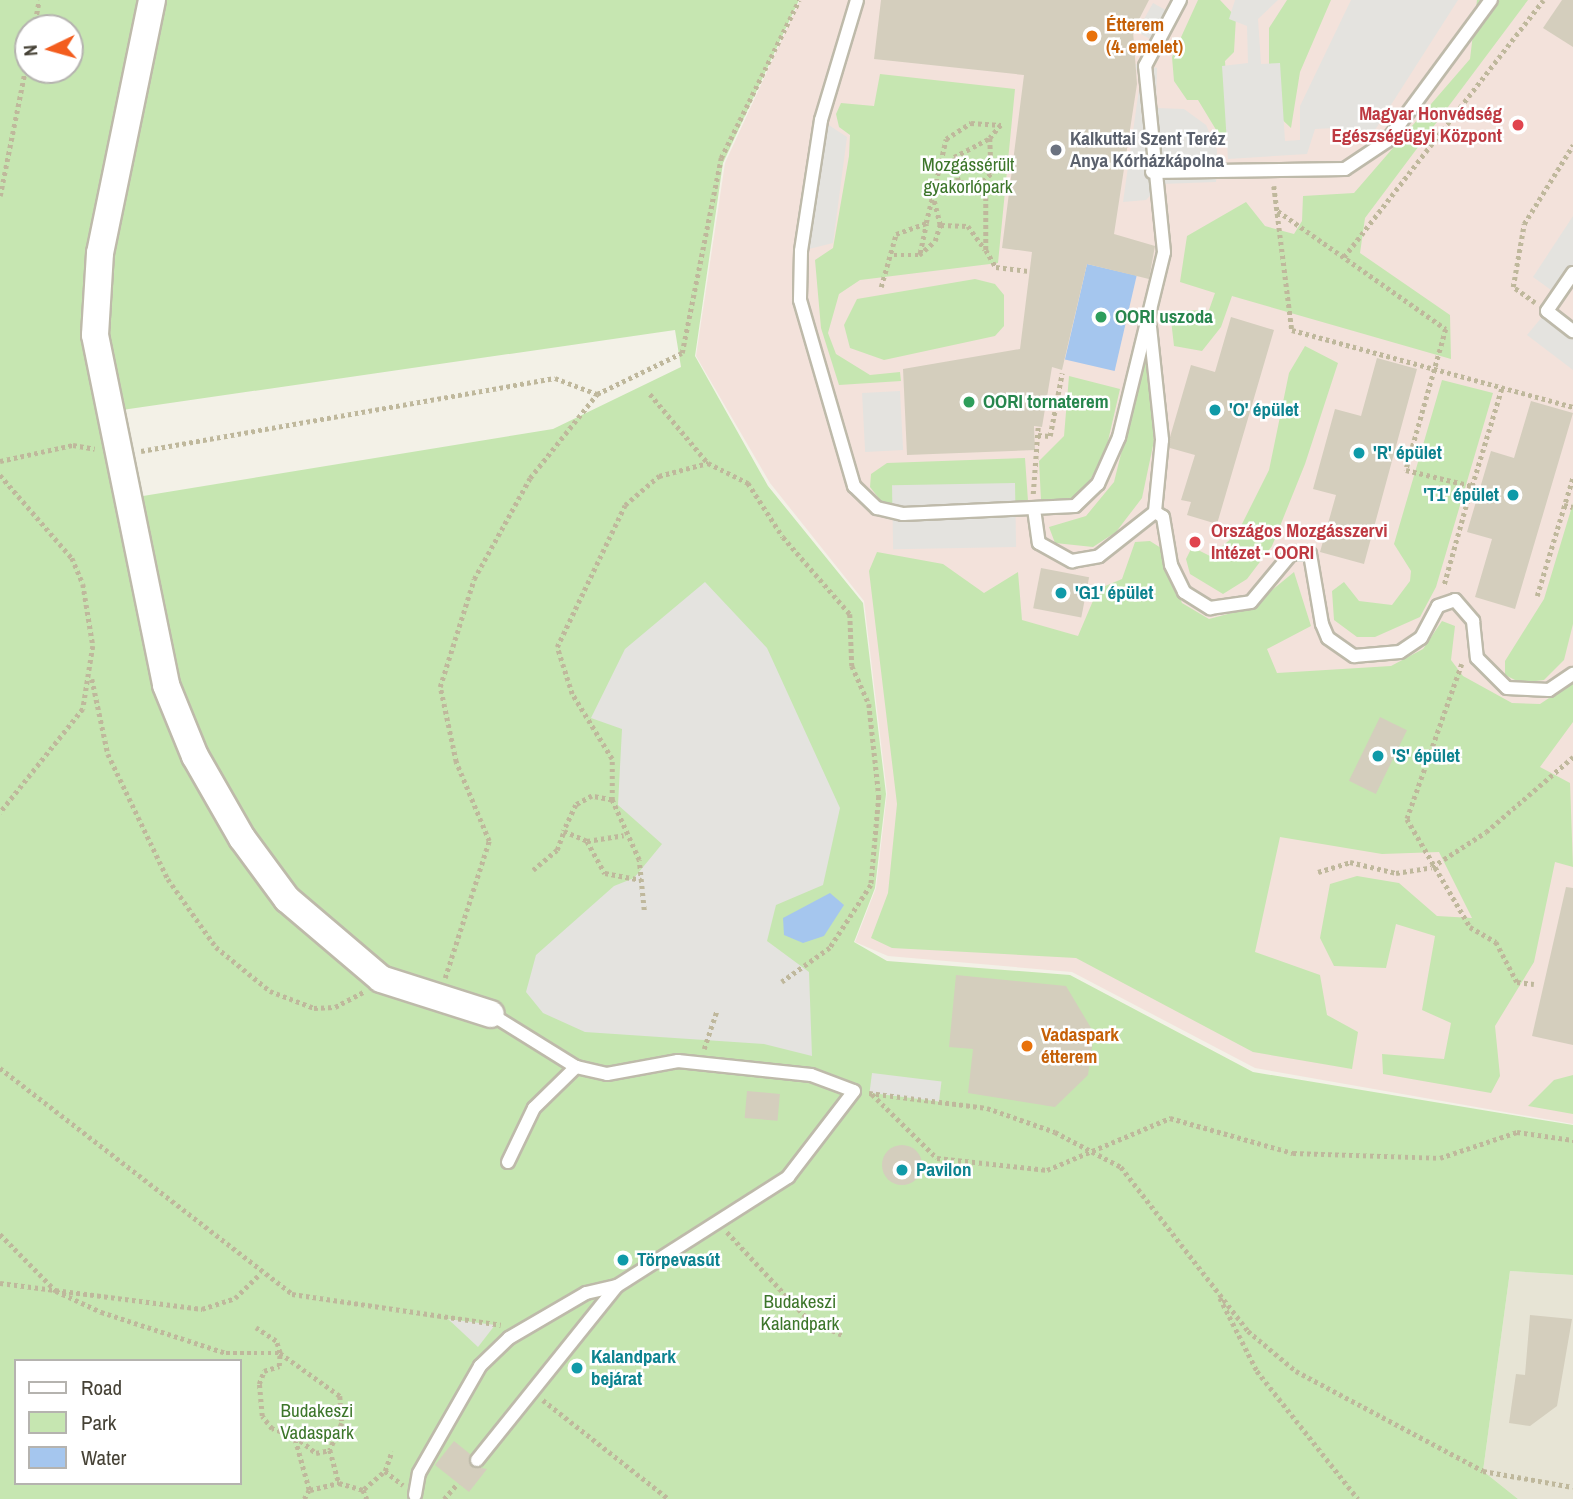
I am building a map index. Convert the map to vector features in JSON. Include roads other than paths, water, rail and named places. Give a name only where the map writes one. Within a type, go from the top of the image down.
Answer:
[{"type":"street","points":[[152,0],[96,297],[100,373],[120,455],[166,685],[195,755],[242,838],[287,899],[381,979],[444,1002],[491,1014]]},
{"type":"lane","points":[[857,0],[821,120],[800,251],[800,300],[853,486],[877,508],[903,514],[1074,506],[1098,484],[1119,437],[1164,252],[1152,172],[1145,66],[1180,0]]},
{"type":"lane","points":[[1152,172],[1249,164],[1271,171],[1345,169],[1387,141],[1491,0]]},
{"type":"lane","points":[[1294,170],[1295,156]]},
{"type":"lane","points":[[1573,273],[1547,311],[1573,331]]},
{"type":"lane","points":[[1034,509],[1039,543],[1072,561],[1099,556],[1155,512],[1162,440],[1149,317]]},
{"type":"lane","points":[[1155,512],[1163,517],[1177,579],[1196,604],[1229,610],[1251,602],[1291,554],[1310,554],[1328,638],[1368,659],[1400,652],[1421,638],[1438,606],[1462,603],[1473,621],[1472,637],[1477,658],[1507,688],[1549,690],[1573,674]]},
{"type":"lane","points":[[477,1460],[529,1389],[617,1286],[788,1177],[854,1091],[811,1076],[678,1061],[607,1074],[576,1067],[491,1014]]},
{"type":"lane","points":[[508,1163],[534,1108],[576,1067]]},
{"type":"lane","points":[[415,1495],[457,1399],[480,1366],[518,1333],[586,1293],[617,1286]]},
{"type":"water","name":"OORI uszoda","points":[[1087,264],[1137,275],[1115,371],[1065,359]]},
{"type":"water","points":[[830,893],[844,905],[824,936],[803,943],[784,935],[783,918]]},
{"type":"place","name":"Étterem (4. emelet)","points":[[1092,36]]},
{"type":"place","name":"Magyar Honvédség Egészségügyi Központ","points":[[1518,125]]},
{"type":"place","name":"Kalkuttai Szent Teréz Anya Kórházkápolna","points":[[1056,150]]},
{"type":"place","name":"OORI uszoda","points":[[1101,317]]},
{"type":"place","name":"OORI tornaterem","points":[[969,402]]},
{"type":"place","name":"'O' épület","points":[[1215,410]]},
{"type":"place","name":"'R' épület","points":[[1359,453]]},
{"type":"place","name":"'T1' épület","points":[[1513,495]]},
{"type":"place","name":"Országos Mozgásszervi Intézet - OORI","points":[[1195,542]]},
{"type":"place","name":"'G1' épület","points":[[1061,593]]},
{"type":"place","name":"'S' épület","points":[[1378,756]]},
{"type":"place","name":"Vadaspark étterem","points":[[1027,1046]]},
{"type":"place","name":"Pavilon","points":[[902,1170]]},
{"type":"place","name":"Törpevasút","points":[[623,1260]]},
{"type":"place","name":"Kalandpark bejárat","points":[[577,1368]]},
{"type":"park label","name":"Mozgássérült gyakorlópark","points":[[968,176]]},
{"type":"park label","name":"Budakeszi Kalandpark","points":[[800,1313]]},
{"type":"park label","name":"Budakeszi Vadaspark","points":[[317,1422]]}]
